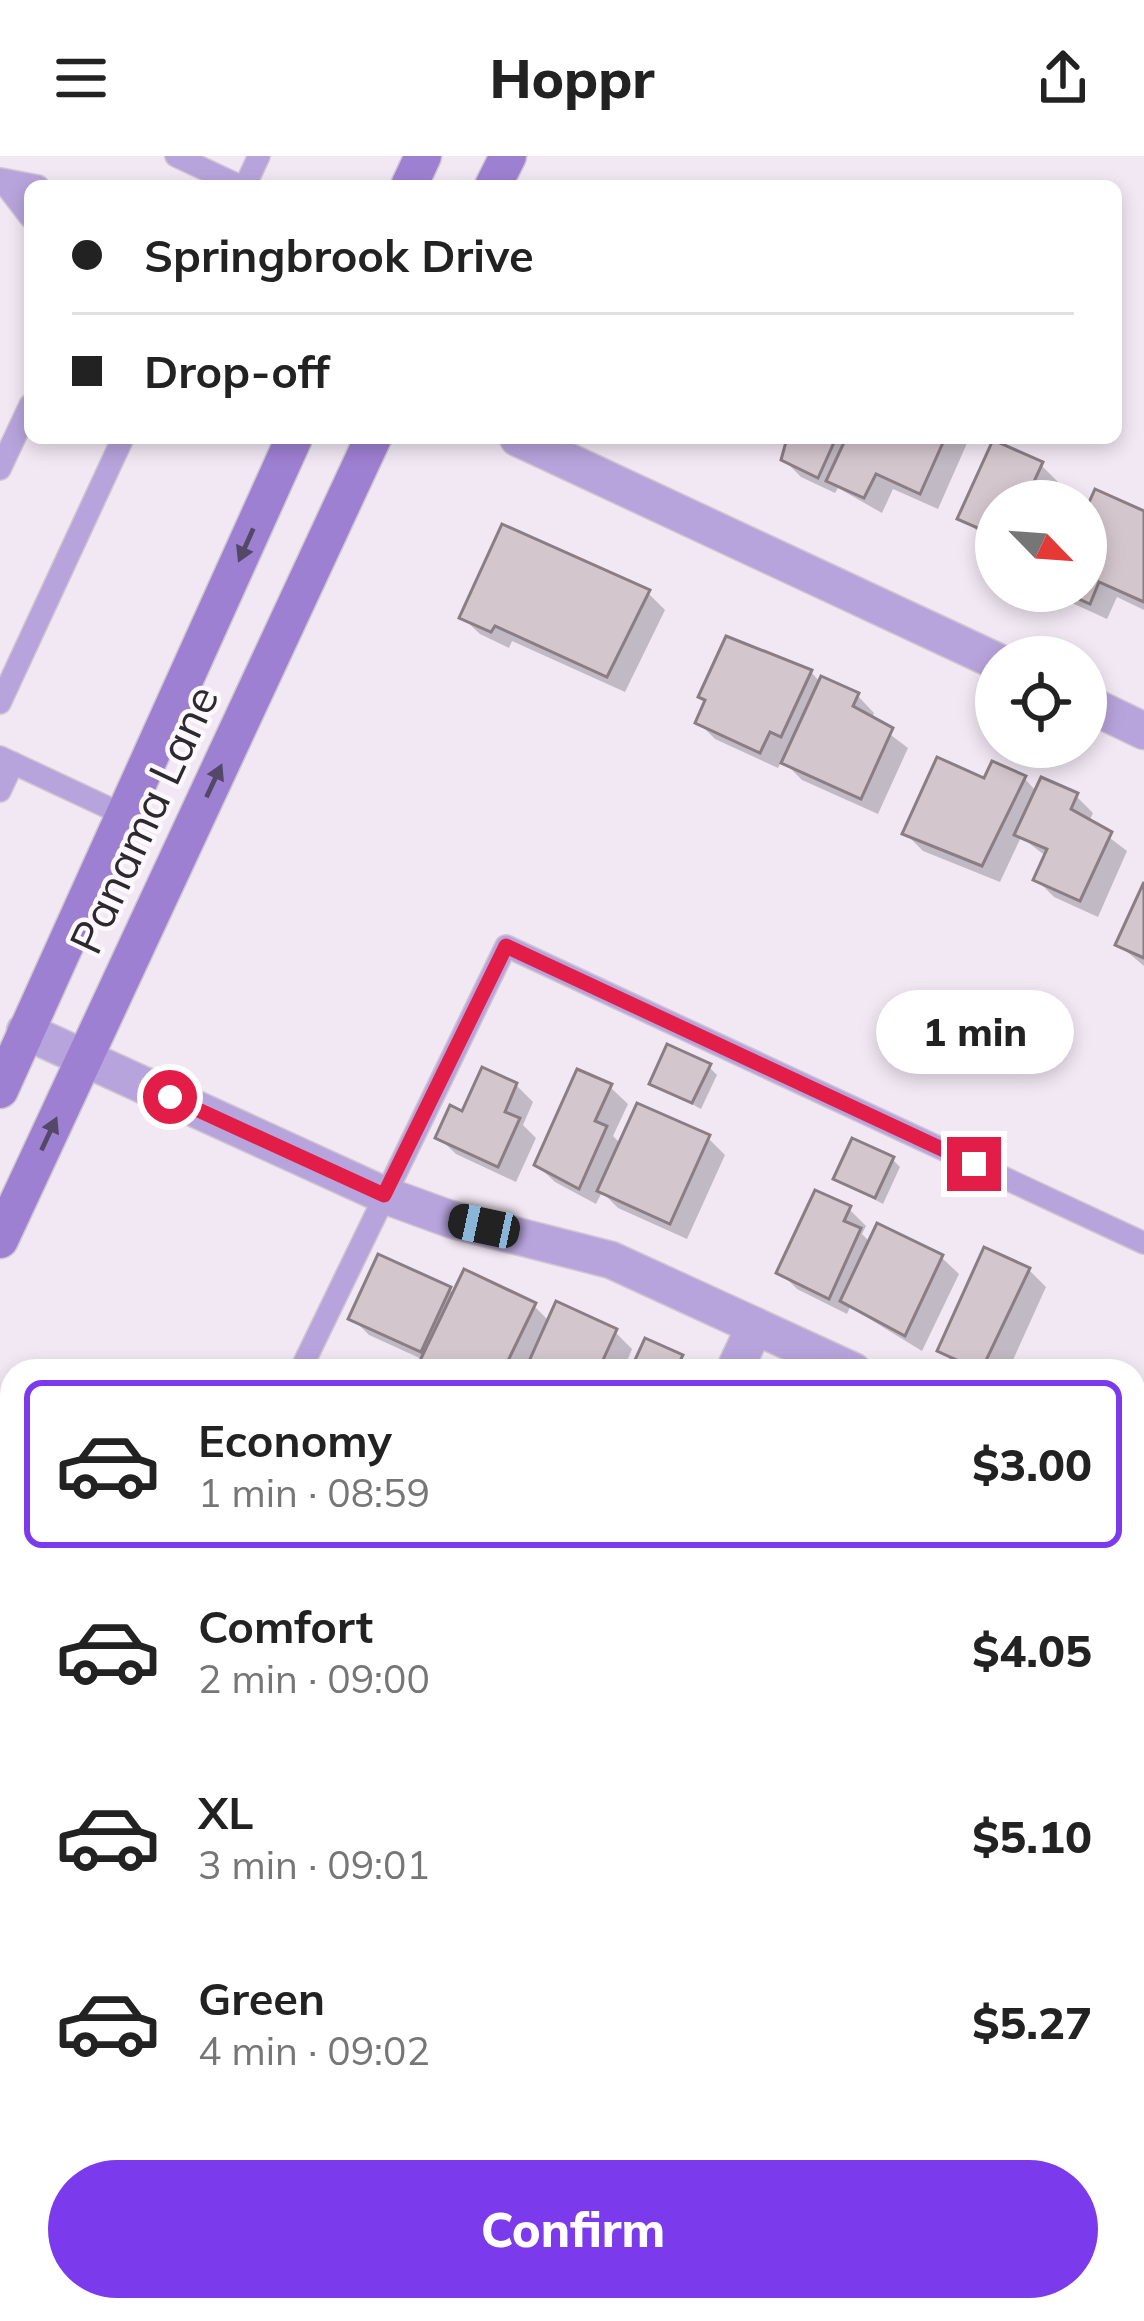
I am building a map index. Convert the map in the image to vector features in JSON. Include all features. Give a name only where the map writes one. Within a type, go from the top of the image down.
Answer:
[{"type":"main road","name":"Panama Lane","points":[[0,1090],[291,444]]},
{"type":"main road","name":"Panama Lane","points":[[0,1240],[370,444]]},
{"type":"street","points":[[531,444],[975,652]]},
{"type":"street","points":[[1107,713],[1144,730]]},
{"type":"street","points":[[26,1031],[384,1195],[450,1219],[611,1260],[827,1359]]},
{"type":"street","points":[[739,1359],[755,1325]]},
{"type":"lane","points":[[176,156],[230,180]]},
{"type":"lane","points":[[0,179],[24,209]]},
{"type":"lane","points":[[0,469],[24,418]]},
{"type":"lane","points":[[0,703],[120,444]]},
{"type":"lane","points":[[0,791],[6,760],[124,815]]},
{"type":"lane","points":[[306,1359],[506,946],[1144,1243]]},
{"type":"building","points":[[785,444],[833,444],[818,478],[781,460]]},
{"type":"building","points":[[843,444],[942,444],[920,494],[876,474],[864,498],[826,481]]},
{"type":"building","points":[[991,444],[1043,462],[1035,480],[975,480],[975,527],[957,519]]},
{"type":"building","points":[[1107,494],[1144,511],[1144,602],[1107,586]]},
{"type":"building","points":[[502,524],[650,590],[607,677],[495,626],[491,632],[459,618]]},
{"type":"building","points":[[726,636],[812,670],[781,737],[770,732],[760,753],[695,723],[705,700],[698,697]]},
{"type":"building","points":[[821,676],[859,693],[853,706],[893,728],[861,799],[781,763]]},
{"type":"building","points":[[937,757],[984,778],[989,768],[1008,768],[1026,776],[982,866],[902,834]]},
{"type":"building","points":[[1041,777],[1078,793],[1071,809],[1112,832],[1080,901],[1033,880],[1047,849],[1014,835]]},
{"type":"building","points":[[1144,882],[1144,958],[1115,945]]},
{"type":"building","points":[[667,1044],[711,1064],[692,1103],[649,1084]]},
{"type":"building","points":[[482,1067],[517,1083],[505,1112],[520,1118],[498,1167],[435,1138],[450,1105],[462,1111]]},
{"type":"building","points":[[577,1069],[612,1084],[595,1121],[607,1126],[579,1189],[534,1165]]},
{"type":"building","points":[[637,1103],[710,1135],[670,1224],[597,1191]]},
{"type":"building","points":[[852,1138],[894,1157],[875,1198],[833,1179]]},
{"type":"building","points":[[815,1190],[851,1206],[844,1221],[861,1228],[829,1299],[776,1273]]},
{"type":"building","points":[[877,1223],[943,1255],[905,1336],[840,1301]]},
{"type":"building","points":[[984,1247],[1030,1268],[987,1359],[955,1359],[937,1351]]},
{"type":"building","points":[[378,1254],[451,1287],[421,1352],[348,1319]]},
{"type":"building","points":[[464,1269],[536,1303],[509,1359],[421,1359]]},
{"type":"building","points":[[556,1301],[617,1329],[603,1359],[530,1359]]},
{"type":"building","points":[[645,1338],[683,1355],[681,1359],[635,1359]]},
{"type":"route","points":[[170,1097],[384,1195],[506,946],[974,1164]]}]
